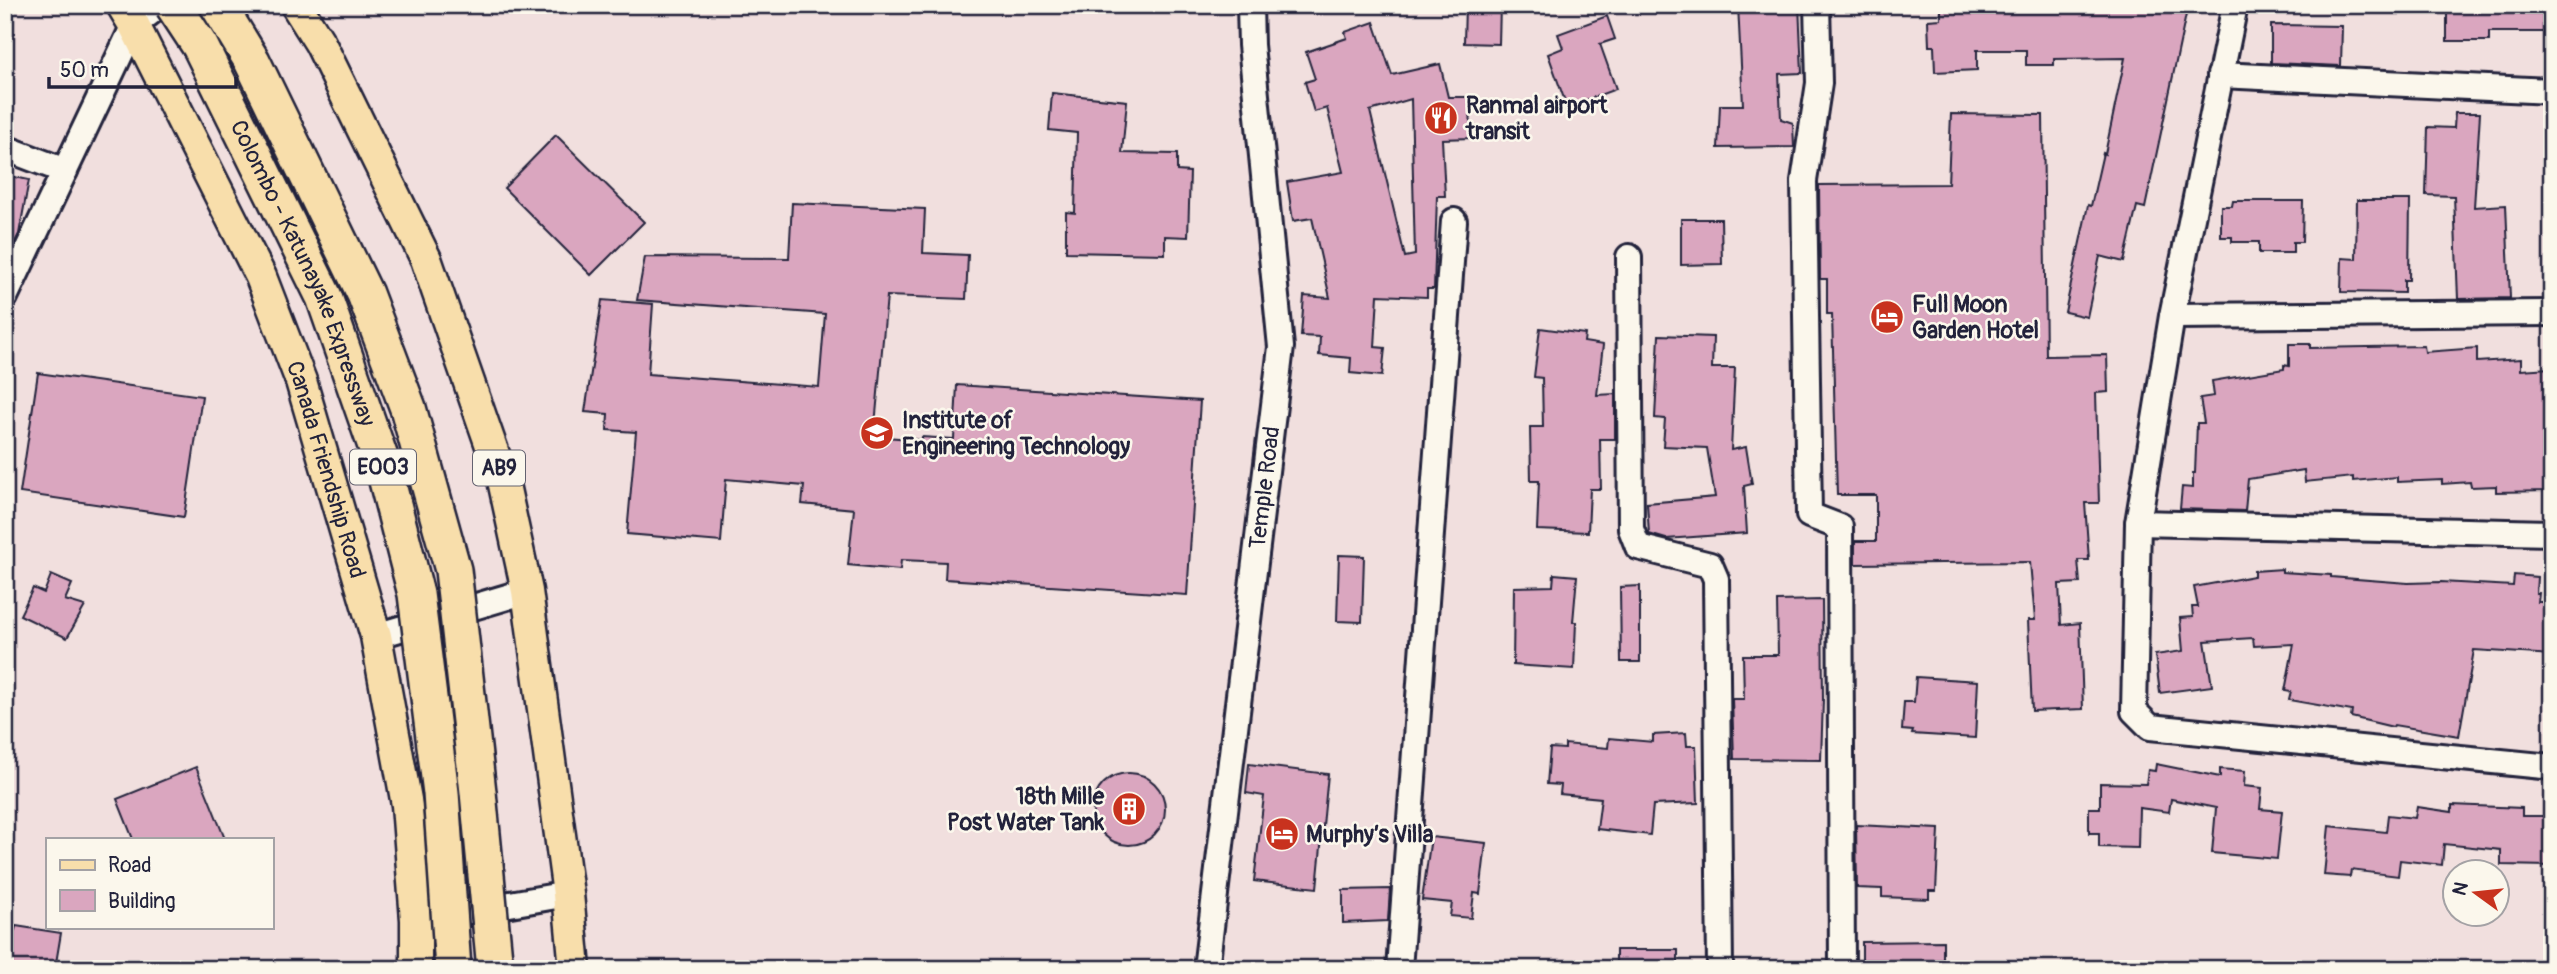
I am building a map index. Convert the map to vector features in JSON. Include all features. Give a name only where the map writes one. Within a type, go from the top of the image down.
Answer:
[{"type":"highway","name":"Colombo - Katunayake Expressway","points":[[173,5],[200,46],[324,297],[384,469],[416,594],[441,793],[453,969]]},
{"type":"highway","name":"Colombo - Katunayake Expressway","points":[[218,5],[252,61],[365,294],[408,408],[453,570],[495,969]]},
{"type":"main road","name":"AB9","points":[[296,5],[320,43],[426,259],[503,480],[527,591],[568,894],[575,969]]},
{"type":"main road","name":"Canada Friendship Road","points":[[128,15],[261,277],[301,382],[376,636],[407,805],[416,920],[416,969]]},
{"type":"street","points":[[5,297],[65,171],[128,15],[160,5]]},
{"type":"street","name":"Temple Road","points":[[1206,969],[1281,347],[1251,45],[1250,5]]},
{"type":"street","points":[[1817,5],[1819,83],[1804,181],[1810,515],[1840,527],[1842,969]]},
{"type":"street","points":[[2235,5],[2172,316],[2138,523],[2134,711],[2150,727],[2552,767]]},
{"type":"street","points":[[2220,75],[2552,92]]},
{"type":"street","points":[[5,148],[65,171]]},
{"type":"street","points":[[1399,969],[1454,221]]},
{"type":"street","points":[[1629,257],[1631,529],[1639,547],[1710,565],[1716,579],[1720,969]]},
{"type":"street","points":[[2172,316],[2552,313]]},
{"type":"street","points":[[2138,523],[2552,533]]},
{"type":"street","points":[[376,636],[527,591]]},
{"type":"street","points":[[416,920],[568,894]]},
{"type":"building","points":[[1465,5],[1500,5],[1499,44],[1464,43]]},
{"type":"building","points":[[1738,5],[1799,5],[1802,73],[1779,74],[1781,119],[1793,123],[1794,147],[1718,148],[1720,105],[1743,105]]},
{"type":"building","points":[[1995,5],[1995,10],[2073,10],[2073,5],[2188,5],[2145,208],[2137,206],[2124,262],[2100,256],[2087,317],[2065,312],[2088,205],[2091,206],[2103,153],[2105,154],[2125,58],[2054,59],[2054,65],[2026,65],[2026,50],[1977,50],[1977,70],[1935,72],[1934,46],[1929,46],[1928,20],[1941,19],[1941,6]]},
{"type":"building","points":[[2447,5],[2545,5],[2545,32],[2489,32],[2489,41],[2447,41]]},
{"type":"building","points":[[1607,16],[1615,39],[1600,44],[1616,89],[1567,107],[1548,54],[1563,48],[1558,34]]},
{"type":"building","points":[[1374,22],[1392,75],[1440,64],[1448,97],[1470,97],[1471,138],[1442,139],[1445,196],[1437,196],[1434,289],[1427,289],[1427,297],[1378,295],[1375,347],[1385,348],[1382,376],[1350,373],[1351,358],[1319,355],[1320,337],[1301,336],[1304,296],[1330,298],[1312,218],[1293,221],[1287,182],[1343,172],[1327,108],[1314,112],[1305,82],[1315,79],[1306,52],[1347,38],[1345,32]],"holes":[[[1411,99],[1415,255],[1405,257],[1370,111]]]},
{"type":"building","points":[[2271,25],[2342,26],[2341,66],[2271,63]]},
{"type":"building","points":[[1052,93],[1127,101],[1122,153],[1177,154],[1177,171],[1190,172],[1188,237],[1165,236],[1165,254],[1066,252],[1066,212],[1075,213],[1077,133],[1049,130]]},
{"type":"building","points":[[2455,113],[2480,113],[2474,207],[2506,205],[2510,298],[2458,299],[2454,196],[2426,195],[2428,127],[2454,128]]},
{"type":"building","name":"Full Moon Garden Hotel","points":[[1951,114],[2043,115],[2046,356],[2107,355],[2108,392],[2096,393],[2099,503],[2085,503],[2089,560],[2078,560],[2080,583],[2059,584],[2061,625],[2080,623],[2083,709],[2032,711],[2028,620],[2035,620],[2030,562],[1855,564],[1855,541],[1876,541],[1876,495],[1837,495],[1832,314],[1827,314],[1827,279],[1820,279],[1819,185],[1948,184]]},
{"type":"building","points":[[556,135],[644,222],[591,275],[504,188]]},
{"type":"building","points":[[5,175],[29,180],[19,234],[10,252],[5,252]]},
{"type":"building","points":[[2357,200],[2410,200],[2409,280],[2404,280],[2404,293],[2341,292],[2342,258],[2356,259]]},
{"type":"building","points":[[2233,201],[2303,201],[2302,242],[2293,242],[2293,253],[2259,253],[2259,242],[2232,242],[2232,237],[2221,237],[2221,206],[2232,206]]},
{"type":"building","points":[[792,203],[925,209],[923,253],[968,255],[966,299],[887,296],[874,436],[922,440],[922,437],[954,439],[957,385],[1200,401],[1187,595],[945,579],[946,562],[901,560],[900,570],[848,565],[854,509],[802,504],[804,486],[726,479],[721,542],[627,534],[636,432],[607,430],[608,414],[585,412],[602,300],[653,304],[648,374],[819,387],[825,314],[637,300],[645,257],[789,258]]},
{"type":"building","points":[[1681,219],[1721,219],[1722,264],[1681,265]]},
{"type":"building","points":[[1540,328],[1585,334],[1584,342],[1603,345],[1597,395],[1615,394],[1615,439],[1600,439],[1601,489],[1590,489],[1588,532],[1537,530],[1539,481],[1531,481],[1530,427],[1543,427],[1542,378],[1534,377]]},
{"type":"building","points":[[1659,335],[1713,337],[1712,368],[1735,368],[1731,450],[1746,447],[1752,484],[1744,486],[1747,533],[1666,539],[1649,534],[1647,503],[1715,497],[1707,448],[1663,446],[1665,419],[1655,418]]},
{"type":"building","points":[[2289,344],[2310,344],[2310,348],[2424,346],[2425,352],[2477,348],[2477,362],[2521,359],[2521,370],[2550,368],[2552,491],[2496,492],[2496,486],[2471,487],[2470,482],[2397,482],[2397,477],[2353,481],[2353,477],[2305,482],[2304,470],[2248,479],[2245,511],[2180,509],[2182,487],[2193,488],[2197,423],[2204,423],[2200,398],[2214,396],[2212,381],[2289,366]]},
{"type":"building","points":[[38,373],[202,396],[184,517],[20,493]]},
{"type":"building","points":[[1339,555],[1364,556],[1362,622],[1337,621]]},
{"type":"building","points":[[2282,569],[2282,572],[2408,583],[2513,586],[2514,575],[2537,577],[2538,602],[2552,602],[2552,655],[2474,650],[2459,736],[2394,725],[2393,727],[2351,717],[2352,711],[2289,700],[2291,692],[2285,691],[2294,644],[2254,646],[2253,638],[2205,641],[2212,686],[2160,693],[2155,655],[2183,651],[2180,618],[2193,617],[2192,607],[2198,607],[2194,587],[2254,576],[2254,571]]},
{"type":"building","points":[[1554,574],[1577,576],[1573,622],[1576,622],[1574,669],[1513,665],[1514,587],[1553,586]]},
{"type":"building","points":[[51,575],[72,584],[65,600],[85,606],[67,638],[20,615],[33,588],[44,593]]},
{"type":"building","points":[[1640,586],[1640,662],[1621,662],[1620,587]]},
{"type":"building","points":[[1822,600],[1821,760],[1734,759],[1732,699],[1744,699],[1743,655],[1778,655],[1777,601]]},
{"type":"building","points":[[1916,677],[1978,681],[1975,738],[1912,734],[1913,731],[1902,730],[1904,702],[1914,702]]},
{"type":"building","points":[[1686,733],[1687,746],[1696,746],[1698,803],[1653,805],[1650,835],[1597,829],[1601,798],[1560,794],[1561,785],[1547,784],[1550,748],[1565,749],[1565,744],[1608,748],[1609,738],[1653,742],[1653,735]]},
{"type":"building","points":[[1249,764],[1328,774],[1317,888],[1254,881],[1264,796],[1246,793]]},
{"type":"building","points":[[2156,764],[2220,777],[2220,769],[2245,771],[2244,786],[2262,788],[2260,809],[2282,811],[2277,859],[2212,853],[2216,808],[2171,799],[2169,812],[2139,808],[2138,848],[2099,847],[2099,833],[2089,833],[2089,808],[2100,808],[2100,783],[2146,784],[2148,770],[2155,771]]},
{"type":"building","points":[[196,767],[225,838],[133,838],[117,799]]},
{"type":"building","name":"18th Mille Post Water Tank","points":[[1136,773],[1155,783],[1163,795],[1163,823],[1155,835],[1143,843],[1122,845],[1103,835],[1095,823],[1093,802],[1103,783],[1115,775]]},
{"type":"building","points":[[2452,805],[2522,808],[2522,816],[2552,816],[2552,866],[2512,865],[2512,858],[2501,858],[2501,850],[2444,844],[2442,865],[2400,860],[2398,876],[2351,870],[2350,877],[2324,875],[2329,826],[2386,832],[2388,815],[2415,818],[2417,807],[2452,812]]},
{"type":"building","points":[[1856,825],[1939,829],[1936,891],[1929,891],[1929,899],[1882,897],[1882,889],[1857,888]]},
{"type":"building","points":[[1431,837],[1486,843],[1480,894],[1474,893],[1471,918],[1450,916],[1452,903],[1422,900]]},
{"type":"building","points":[[1390,889],[1388,921],[1343,923],[1343,890]]},
{"type":"building","points":[[16,926],[61,933],[55,969],[5,969],[5,929],[15,930]]},
{"type":"building","points":[[1943,941],[1943,969],[1862,969],[1862,942]]},
{"type":"building","points":[[1616,950],[1678,950],[1678,969],[1616,969]]},
{"type":"place","name":"Ranmal airport transit","points":[[1441,118]]},
{"type":"place","name":"Full Moon Garden Hotel","points":[[1887,317]]},
{"type":"place","name":"Institute of Engineering Technology","points":[[877,433]]},
{"type":"place","name":"18th Mille Post Water Tank","points":[[1129,809]]},
{"type":"place","name":"Murphy’s Villa","points":[[1282,834]]}]
